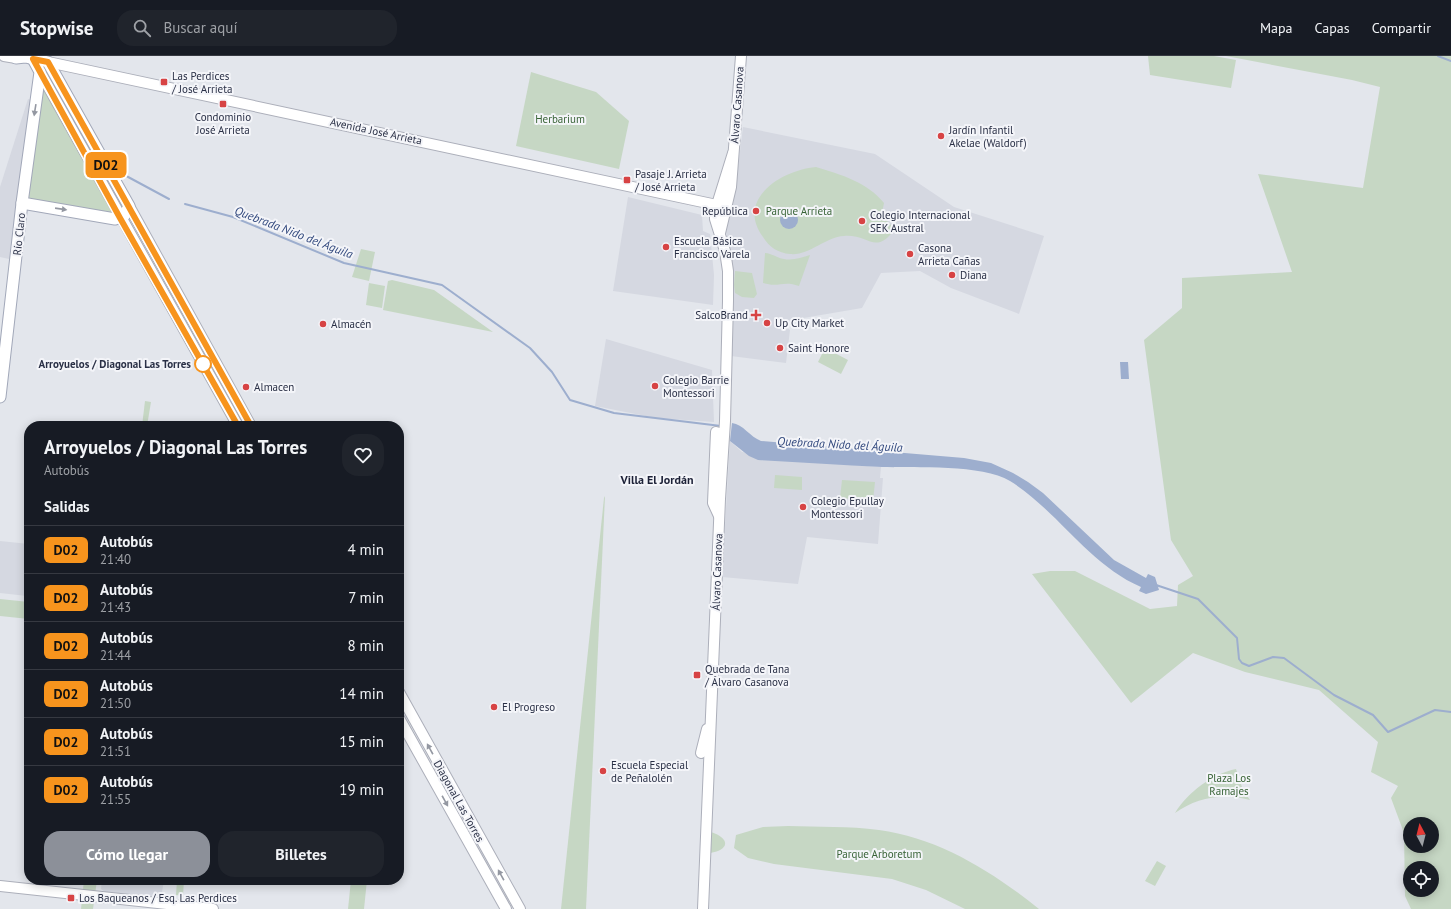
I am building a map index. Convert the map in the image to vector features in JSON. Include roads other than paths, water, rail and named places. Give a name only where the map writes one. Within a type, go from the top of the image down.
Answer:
[{"type":"main road","name":"Avenida José Arrieta","points":[[23,57],[48,62]]},
{"type":"main road","points":[[23,57],[40,72]]},
{"type":"main road","points":[[22,203],[120,218],[127,213],[128,206],[48,62]]},
{"type":"main road","name":"Río Claro","points":[[0,397],[22,203],[40,72]]},
{"type":"street","name":"Avenida José Arrieta","points":[[4,56],[23,57]]},
{"type":"street","name":"Álvaro Casanova","points":[[703,909],[712,712],[728,271],[725,252],[720,236],[721,206],[731,187],[741,56]]},
{"type":"street","name":"Avenida José Arrieta","points":[[48,62],[721,206]]},
{"type":"street","points":[[40,72],[120,218],[235,421]]},
{"type":"street","points":[[128,206],[248,421]]},
{"type":"street","name":"Álvaro Casanova","points":[[719,518],[713,504],[723,429]]},
{"type":"street","name":"Diagonal Las Torres","points":[[404,701],[520,909]]},
{"type":"street","points":[[701,753],[712,712]]},
{"type":"street","name":"Diagonal Las Torres","points":[[404,727],[506,909]]},
{"type":"street","points":[[0,886],[213,909]]},
{"type":"water","points":[[785,211],[793,211],[798,216],[796,227],[793,229],[785,229],[780,224],[780,216]]},
{"type":"water","points":[[1120,362],[1128,362],[1129,379],[1121,379]]},
{"type":"water","points":[[732,423],[740,426],[753,437],[761,441],[964,458],[991,463],[1013,473],[1043,493],[1114,560],[1146,578],[1148,574],[1155,577],[1159,590],[1146,594],[1139,591],[1141,587],[1122,577],[1105,565],[1027,493],[1010,481],[998,476],[966,469],[882,467],[758,460],[749,456],[730,441]]},
{"type":"waterway","points":[[1438,56],[1451,61]]},
{"type":"waterway","name":"Quebrada Nido del Águila","points":[[117,171],[169,199]]},
{"type":"waterway","name":"Quebrada Nido del Águila","points":[[185,204],[233,217],[344,263],[442,285],[530,348],[552,372],[570,400],[614,413],[721,426]]},
{"type":"waterway","name":"Quebrada Nido del Águila","points":[[1156,585],[1198,599],[1237,638],[1239,659],[1242,663],[1249,666],[1273,657],[1284,658],[1334,695],[1373,715],[1388,732],[1435,710],[1451,712]]},
{"type":"place","name":"Las Perdices / José Arrieta","points":[[164,82]]},
{"type":"place","name":"Condominio José Arrieta","points":[[223,104]]},
{"type":"place","name":"Jardín Infantil Akelae (Waldorf)","points":[[941,136]]},
{"type":"place","name":"Pasaje J. Arrieta / José Arrieta","points":[[627,180]]},
{"type":"place","name":"República","points":[[756,211]]},
{"type":"place","name":"Colegio Internacional SEK Austral","points":[[862,221]]},
{"type":"place","name":"Escuela Básica Francisco Varela","points":[[666,247]]},
{"type":"place","name":"Casona Arrieta Cañas","points":[[910,254]]},
{"type":"place","name":"Diana","points":[[952,275]]},
{"type":"place","name":"SalcoBrand","points":[[756,315]]},
{"type":"place","name":"Up City Market","points":[[767,323]]},
{"type":"place","name":"Almacén","points":[[323,324]]},
{"type":"place","name":"Saint Honore","points":[[780,348]]},
{"type":"place","name":"Arroyuelos / Diagonal Las Torres","points":[[203,364]]},
{"type":"place","name":"Colegio Barrie Montessori","points":[[655,386]]},
{"type":"place","name":"Almacen","points":[[246,387]]},
{"type":"place","name":"Colegio Epullay Montessori","points":[[803,507]]},
{"type":"place","name":"Quebrada de Tana / Álvaro Casanova","points":[[697,675]]},
{"type":"place","name":"El Progreso","points":[[494,707]]},
{"type":"place","name":"Escuela Especial de Peñalolén","points":[[603,771]]},
{"type":"place","name":"Los Baqueanos / Esq. Las Perdices","points":[[71,898]]},
{"type":"district","name":"Villa El Jordán","points":[[657,479]]},
{"type":"park label","name":"Herbarium","points":[[560,119]]},
{"type":"park label","name":"Parque Arrieta","points":[[799,211]]},
{"type":"park label","name":"Plaza Los Ramajes","points":[[1229,784]]},
{"type":"park label","name":"Parque Arboretum","points":[[879,854]]}]
